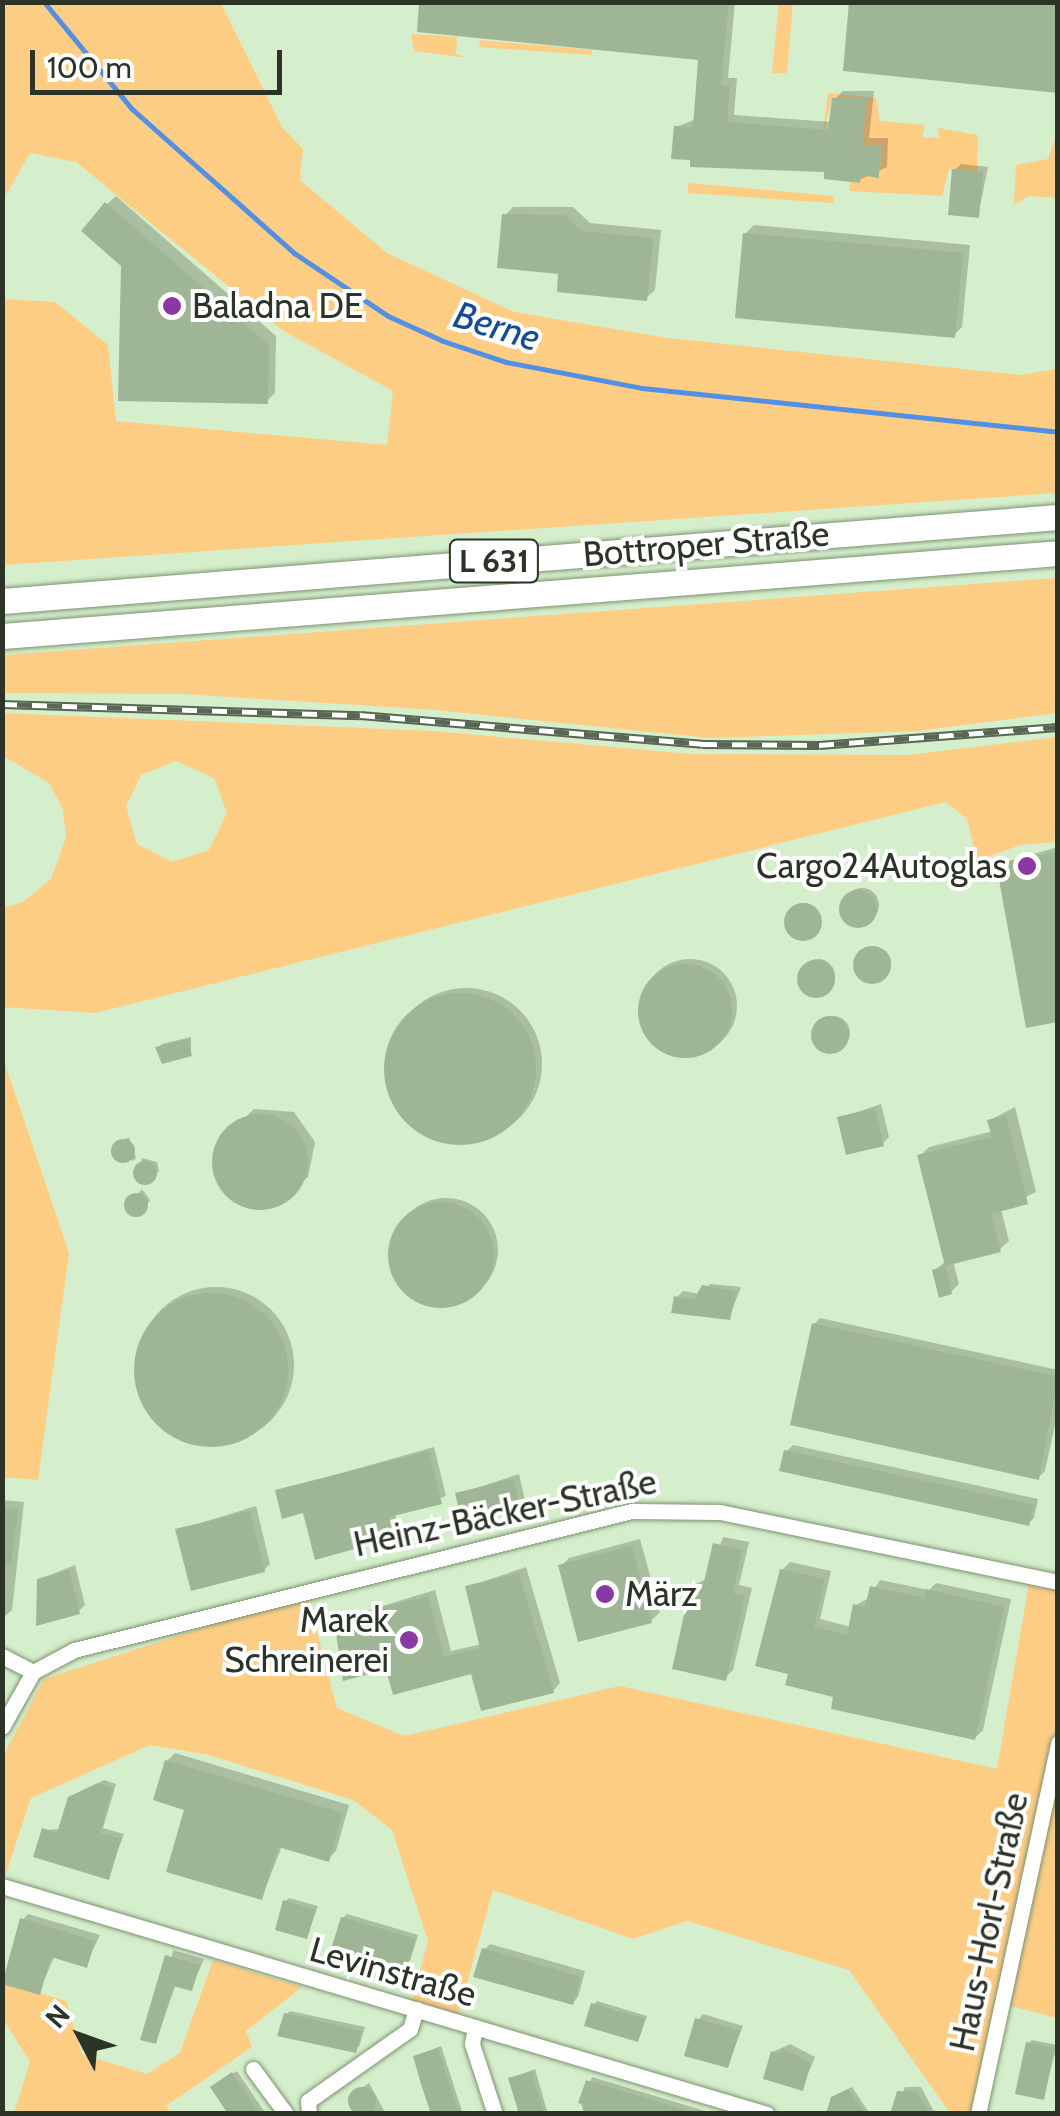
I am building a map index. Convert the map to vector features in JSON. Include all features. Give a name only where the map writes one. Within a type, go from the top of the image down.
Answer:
[{"type":"main road","name":"Bottroper Straße","points":[[2,601],[1058,517]]},
{"type":"main road","name":"Bottroper Straße","points":[[2,636],[1058,552]]},
{"type":"street","name":"Heinz-Bäcker-Straße","points":[[32,1672],[74,1650],[240,1603],[657,1508],[748,1517],[1058,1582]]},
{"type":"street","points":[[2,1656],[32,1672],[2,1727]]},
{"type":"street","name":"Haus-Horl-Straße","points":[[978,2114],[1058,1743]]},
{"type":"street","name":"Levinstraße","points":[[2,1886],[767,2114]]},
{"type":"street","points":[[310,2114],[308,2102],[410,2029],[416,2010]]},
{"type":"street","points":[[475,2027],[472,2044],[494,2114]]},
{"type":"street","points":[[253,2069],[286,2114]]},
{"type":"shaded area","points":[[3,2],[221,3],[282,127],[303,149],[300,180],[387,253],[514,312],[668,338],[1020,375],[1057,369],[1057,493],[3,565],[3,299],[55,302],[108,345],[116,421],[387,445],[393,391],[282,330],[76,162],[30,153],[3,200]]},
{"type":"shaded area","points":[[779,2],[793,3],[787,73],[772,73]]},
{"type":"shaded area","points":[[411,34],[457,37],[456,54],[468,58],[414,51]]},
{"type":"shaded area","points":[[479,40],[592,50],[592,55],[480,47]]},
{"type":"shaded area","points":[[828,93],[876,98],[880,121],[925,125],[922,137],[939,138],[938,128],[978,135],[977,172],[949,169],[942,196],[849,191],[850,182],[860,183],[861,175],[880,177],[881,146],[862,145],[866,99],[832,98],[822,140]]},
{"type":"shaded area","points":[[1057,133],[1055,198],[1029,196],[1014,205],[1016,165],[1048,159]]},
{"type":"shaded area","points":[[689,183],[834,196],[833,203],[687,193]]},
{"type":"shaded area","points":[[1057,578],[1057,713],[918,731],[710,738],[435,710],[183,694],[3,693],[3,655]]},
{"type":"shaded area","points":[[3,713],[432,731],[692,754],[909,755],[1057,737],[1057,842],[1020,845],[977,861],[967,819],[946,802],[95,1013],[3,1007],[3,908],[23,902],[51,879],[66,837],[63,809],[49,783],[3,756]],"holes":[[[176,761],[214,778],[227,813],[209,850],[172,862],[137,844],[126,806],[141,775]]]},
{"type":"shaded area","points":[[2,1055],[69,1253],[38,1480],[3,1477]]},
{"type":"shaded area","points":[[1029,1583],[1057,1590],[1057,1724],[977,2113],[950,2113],[849,1970],[687,1921],[633,1939],[493,1890],[457,2019],[410,2006],[428,1941],[392,1830],[353,1800],[209,1755],[150,1745],[31,1798],[3,1883],[2,1758],[44,1679],[233,1618],[309,1601],[337,1708],[404,1736],[620,1686],[997,1769]]},
{"type":"shaded area","points":[[1057,1774],[1057,2018],[1006,2005]]},
{"type":"shaded area","points":[[213,1960],[302,1987],[246,2031],[252,2047],[166,2106],[171,2113],[14,2113],[30,2062],[3,2019],[3,1982],[66,2001],[82,2054],[147,2074],[180,2053]]},
{"type":"building","points":[[419,2],[729,2],[721,85],[730,86],[727,122],[828,130],[832,98],[867,98],[862,145],[881,146],[879,178],[861,175],[860,183],[824,179],[824,172],[690,167],[690,160],[671,159],[674,126],[693,127],[698,60],[417,32]]},
{"type":"building","points":[[849,2],[1058,2],[1058,93],[843,71]]},
{"type":"building","points":[[952,169],[983,172],[979,218],[948,215]]},
{"type":"building","name":"Baladna DE","points":[[105,202],[269,345],[268,404],[118,401],[121,266],[81,231]]},
{"type":"building","points":[[502,214],[565,215],[581,231],[653,238],[647,301],[557,292],[558,274],[497,268]]},
{"type":"building","points":[[743,233],[963,253],[955,338],[735,318]]},
{"type":"building","points":[[1056,852],[1058,1022],[1026,1028],[996,863]]},
{"type":"building","points":[[858,890],[871,896],[877,909],[871,922],[858,928],[845,922],[839,909],[845,896]]},
{"type":"building","points":[[803,903],[816,909],[822,922],[816,935],[803,941],[790,935],[784,922],[790,909]]},
{"type":"building","points":[[872,946],[885,952],[891,965],[885,978],[872,984],[859,978],[853,965],[859,952]]},
{"type":"building","points":[[816,960],[829,966],[835,979],[829,992],[816,998],[803,992],[797,979],[803,966]]},
{"type":"building","points":[[685,964],[703,968],[718,978],[728,993],[732,1011],[728,1029],[718,1044],[703,1054],[685,1058],[667,1054],[652,1044],[642,1029],[638,1011],[642,993],[652,978],[667,968]]},
{"type":"building","points":[[460,993],[489,999],[514,1015],[530,1040],[536,1069],[530,1098],[514,1123],[489,1139],[460,1145],[431,1139],[406,1123],[390,1098],[384,1069],[390,1040],[406,1015],[431,999]]},
{"type":"building","points":[[830,1016],[843,1022],[849,1035],[843,1048],[830,1054],[817,1048],[811,1035],[817,1022]]},
{"type":"building","points":[[188,1039],[192,1056],[162,1064],[155,1047]]},
{"type":"building","points":[[875,1108],[884,1146],[846,1155],[837,1117]]},
{"type":"building","points":[[260,1114],[278,1117],[294,1128],[305,1144],[305,1180],[294,1196],[278,1207],[260,1210],[242,1207],[226,1196],[215,1180],[212,1162],[215,1144],[226,1128],[242,1117]]},
{"type":"building","points":[[1006,1115],[1028,1204],[991,1214],[1001,1252],[945,1266],[917,1155],[992,1137],[987,1120]]},
{"type":"building","points":[[123,1139],[132,1142],[132,1160],[123,1163],[114,1160],[111,1151],[114,1142]]},
{"type":"building","points":[[145,1161],[154,1164],[154,1182],[145,1185],[136,1182],[133,1173],[136,1164]]},
{"type":"building","points":[[136,1193],[148,1205],[136,1217],[124,1205]]},
{"type":"building","points":[[441,1202],[461,1206],[478,1218],[490,1235],[494,1255],[490,1275],[478,1292],[461,1304],[441,1308],[421,1304],[404,1292],[392,1275],[388,1255],[392,1235],[404,1218],[421,1206]]},
{"type":"building","points":[[945,1266],[952,1294],[939,1298],[932,1270]]},
{"type":"building","points":[[702,1285],[736,1292],[730,1320],[671,1313],[674,1296],[694,1300]]},
{"type":"building","points":[[211,1293],[241,1299],[266,1315],[282,1340],[288,1370],[282,1400],[266,1425],[241,1441],[211,1447],[181,1441],[156,1425],[140,1400],[134,1370],[140,1340],[156,1315],[181,1299]]},
{"type":"building","points":[[812,1323],[1058,1377],[1039,1480],[790,1425]]},
{"type":"building","points":[[784,1450],[1034,1505],[1029,1526],[779,1471]]},
{"type":"building","points":[[429,1451],[442,1504],[389,1517],[394,1538],[315,1560],[303,1513],[282,1519],[275,1490]]},
{"type":"building","points":[[513,1479],[521,1509],[462,1523],[455,1493]]},
{"type":"building","points":[[2,1508],[18,1509],[11,1564],[2,1564]]},
{"type":"building","points":[[250,1511],[265,1572],[191,1591],[175,1529]]},
{"type":"building","points":[[713,1543],[742,1550],[733,1593],[745,1596],[726,1681],[672,1669],[691,1583],[703,1586]]},
{"type":"building","name":"März","points":[[632,1546],[652,1623],[578,1642],[558,1565]]},
{"type":"building","points":[[780,1569],[825,1579],[814,1627],[847,1635],[853,1604],[865,1607],[870,1586],[924,1598],[926,1589],[1004,1607],[975,1740],[831,1709],[833,1697],[785,1685],[788,1674],[755,1666]]},
{"type":"building","points":[[69,1570],[80,1614],[36,1626],[37,1579]]},
{"type":"building","points":[[519,1573],[554,1693],[481,1711],[471,1674],[393,1695],[386,1670],[343,1681],[334,1619],[428,1596],[444,1657],[480,1648],[465,1586]]},
{"type":"building","points":[[165,1760],[343,1813],[329,1862],[278,1847],[262,1900],[166,1872],[184,1810],[153,1800]]},
{"type":"building","points":[[98,1783],[113,1788],[100,1833],[121,1839],[109,1880],[33,1857],[42,1828],[57,1833],[68,1797]]},
{"type":"building","points":[[283,1900],[316,1910],[307,1939],[275,1930]]},
{"type":"building","points":[[341,1917],[416,1939],[407,1968],[332,1946]]},
{"type":"building","points":[[20,1918],[95,1941],[87,1968],[51,1957],[40,1995],[2,1984]]},
{"type":"building","points":[[482,1948],[581,1977],[573,2005],[473,1977]]},
{"type":"building","points":[[165,1955],[200,1965],[192,1991],[173,1986],[156,2044],[140,2040]]},
{"type":"building","points":[[591,2003],[645,2019],[638,2042],[584,2026]]},
{"type":"building","points":[[284,2013],[362,2031],[356,2053],[277,2036]]},
{"type":"building","points":[[695,2018],[740,2031],[728,2068],[684,2056]]},
{"type":"building","points":[[1026,2042],[1055,2048],[1044,2100],[1015,2094]]},
{"type":"building","points":[[438,2048],[459,2114],[431,2114],[420,2081],[413,2056]]},
{"type":"building","points":[[782,2048],[811,2063],[803,2091],[763,2079],[771,2051],[780,2054]]},
{"type":"building","points":[[532,2071],[545,2114],[519,2114],[508,2078]]},
{"type":"building","points":[[232,2072],[260,2114],[228,2114],[210,2087]]},
{"type":"building","points":[[586,2080],[685,2110],[685,2114],[582,2114],[585,2105],[578,2103]]},
{"type":"building","points":[[362,2087],[372,2091],[376,2101],[372,2111],[362,2115],[352,2111],[348,2101],[352,2091]]},
{"type":"building","points":[[848,2089],[865,2114],[826,2114],[831,2097]]},
{"type":"building","points":[[897,2091],[916,2092],[931,2114],[890,2114]]},
{"type":"waterway","name":"Berne","points":[[44,2],[132,109],[294,253],[388,316],[443,341],[506,362],[642,388],[1058,432]]},
{"type":"railway","points":[[2,704],[360,715],[702,744],[819,745],[1058,727]]},
{"type":"place","name":"Baladna DE","points":[[172,306]]},
{"type":"place","name":"Cargo24Autoglas","points":[[1027,866]]},
{"type":"place","name":"März","points":[[605,1594]]},
{"type":"place","name":"Marek Schreinerei","points":[[409,1640]]}]
